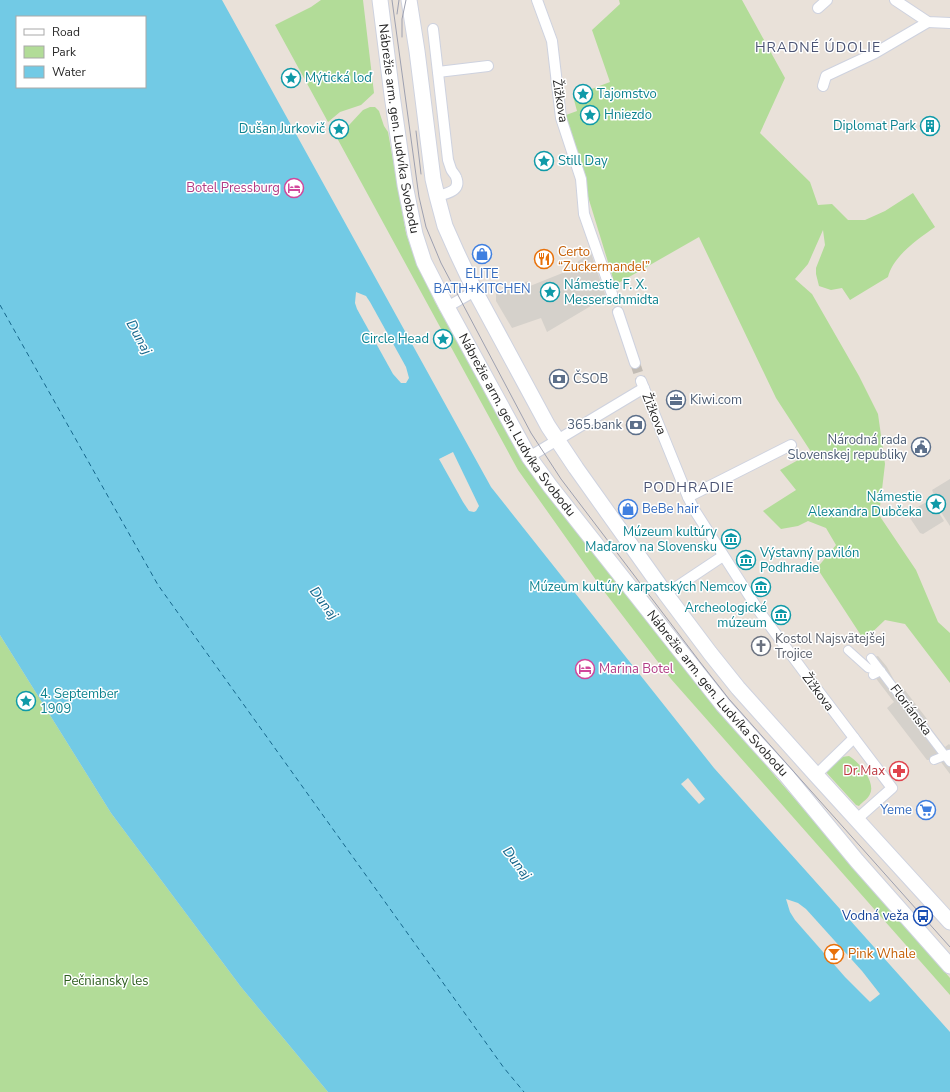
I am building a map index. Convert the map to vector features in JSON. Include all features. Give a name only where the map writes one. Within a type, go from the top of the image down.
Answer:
[{"type":"main road","name":"Nábrežie arm. gen. Ludvíka Svobodu","points":[[380,0],[405,185],[414,234],[424,262],[447,307],[529,457],[550,486],[723,705],[786,775],[857,861],[950,966]]},
{"type":"main road","name":"Nábrežie arm. gen. Ludvíka Svobodu","points":[[409,0],[433,179],[445,226],[475,292],[548,426],[665,593],[738,688],[950,922]]},
{"type":"street","name":"Žižkova","points":[[538,0],[552,41],[561,118],[581,179],[584,214],[612,294]]},
{"type":"street","points":[[818,8],[827,0]]},
{"type":"street","points":[[900,1],[928,22]]},
{"type":"street","points":[[823,86],[826,76],[874,53],[928,22],[950,23]]},
{"type":"street","points":[[433,29],[448,160],[451,171],[456,177],[457,183],[455,190],[437,196]]},
{"type":"street","points":[[438,72],[488,66]]},
{"type":"street","points":[[447,307],[475,292]]},
{"type":"street","points":[[618,312],[635,363]]},
{"type":"street","name":"Žižkova","points":[[557,440],[643,385],[695,511],[759,611],[803,672],[892,788],[857,819]]},
{"type":"street","points":[[529,457],[557,440]]},
{"type":"street","points":[[688,497],[791,445]]},
{"type":"street","points":[[665,593],[723,556]]},
{"type":"street","points":[[848,650],[868,668],[881,671]]},
{"type":"street","name":"Floriánska","points":[[871,658],[948,757]]},
{"type":"street","points":[[873,675],[881,671]]},
{"type":"street","points":[[816,775],[854,738]]},
{"type":"street","points":[[934,760],[948,757]]},
{"type":"green space","points":[[321,0],[363,0],[374,93],[361,105],[340,112],[328,122],[275,25],[311,7]]},
{"type":"green space","points":[[619,0],[742,0],[785,78],[760,133],[810,182],[818,205],[832,204],[848,220],[865,220],[885,211],[913,193],[935,227],[901,255],[895,262],[888,277],[850,300],[842,288],[831,290],[819,286],[816,268],[825,245],[823,230],[808,264],[795,279],[812,294],[859,376],[878,414],[885,464],[879,515],[916,570],[938,622],[950,633],[950,683],[905,624],[885,620],[864,640],[817,568],[836,545],[826,528],[808,521],[798,526],[781,529],[763,511],[796,490],[780,470],[800,459],[815,458],[776,398],[699,237],[615,285],[586,190],[566,115],[577,111],[573,96],[610,82],[592,30],[620,4]]},
{"type":"green space","points":[[370,107],[375,107],[379,111],[384,126],[388,132],[406,233],[415,259],[435,302],[528,465],[660,638],[775,776],[950,978],[950,995],[671,679],[603,590],[518,470],[337,138],[363,110]]},
{"type":"green space","name":"Pečniansky les","points":[[0,635],[111,813],[241,987],[328,1092],[0,1092]]},
{"type":"green space","points":[[849,756],[862,767],[871,784],[869,796],[859,806],[856,805],[825,771],[842,757]]},
{"type":"shaded area","name":"Námestie F. X. Messerschmidta","points":[[591,253],[606,297],[547,332],[541,318],[512,328],[496,301],[496,291],[504,291],[528,281],[530,286],[565,272],[564,270]]},
{"type":"shaded area","name":"Námestie Alexandra Dubčeka","points":[[950,479],[950,526],[939,509],[937,510],[944,521],[923,534],[920,533],[908,515],[909,512],[935,497],[932,490]]},
{"type":"shaded area","points":[[878,656],[887,667],[896,684],[902,691],[904,689],[927,719],[925,721],[945,747],[949,744],[950,745],[950,774],[941,762],[927,760],[887,708],[894,702],[868,668],[871,658]]},
{"type":"water","name":"Dunaj","points":[[0,0],[222,0],[491,487],[714,768],[950,1032],[950,1092],[328,1092],[241,987],[111,813],[0,635]]},
{"type":"pier","points":[[356,292],[366,296],[370,302],[406,367],[409,378],[406,383],[401,383],[393,374],[357,309],[355,303]]},
{"type":"pier","points":[[453,452],[479,506],[474,512],[469,511],[463,502],[439,459]]},
{"type":"pier","points":[[688,778],[705,799],[699,804],[681,784]]},
{"type":"pier","name":"Pink Whale","points":[[786,899],[798,903],[806,909],[862,971],[880,994],[870,1002],[845,977],[795,920],[790,912]]},
{"type":"ferry route","points":[[0,305],[158,585],[504,1068],[524,1092]]},
{"type":"tunnel","points":[[612,294],[618,312]]},
{"type":"tunnel","points":[[635,363],[641,381]]},
{"type":"tram line","points":[[392,0],[419,197],[426,227],[441,263],[531,433],[561,479],[729,699],[950,947]]},
{"type":"tram line","points":[[397,14],[399,0]]},
{"type":"tram line","points":[[402,37],[402,19],[406,0]]},
{"type":"tram line","points":[[416,131],[421,174]]},
{"type":"place","name":"Mýtická loď","points":[[291,78]]},
{"type":"place","name":"Tajomstvo","points":[[583,94]]},
{"type":"place","name":"Hniezdo","points":[[590,115]]},
{"type":"place","name":"Diplomat Park","points":[[930,126]]},
{"type":"place","name":"Dušan Jurkovič","points":[[339,129]]},
{"type":"place","name":"Still Day","points":[[544,161]]},
{"type":"place","name":"Botel Pressburg","points":[[294,188]]},
{"type":"place","name":"ELITE BATH+KITCHEN","points":[[482,254]]},
{"type":"place","name":"Certo “Zuckermandel”","points":[[544,259]]},
{"type":"place","name":"Námestie F. X. Messerschmidta","points":[[550,292]]},
{"type":"place","name":"Circle Head","points":[[443,339]]},
{"type":"place","name":"ČSOB","points":[[559,379]]},
{"type":"place","name":"Kiwi.com","points":[[676,400]]},
{"type":"place","name":"365.bank","points":[[636,425]]},
{"type":"place","name":"Národná rada Slovenskej republiky","points":[[921,447]]},
{"type":"place","name":"Námestie Alexandra Dubčeka","points":[[936,504]]},
{"type":"place","name":"BeBe hair","points":[[628,509]]},
{"type":"place","name":"Múzeum kultúry Maďarov na Slovensku","points":[[731,539]]},
{"type":"place","name":"Výstavný pavilón Podhradie","points":[[746,560]]},
{"type":"place","name":"Múzeum kultúry karpatských Nemcov","points":[[761,587]]},
{"type":"place","name":"Archeologické múzeum","points":[[781,615]]},
{"type":"place","name":"Kostol Najsvätejšej Trojice","points":[[761,646]]},
{"type":"place","name":"Marina Botel","points":[[585,669]]},
{"type":"place","name":"4. September 1909","points":[[26,701]]},
{"type":"place","name":"Dr.Max","points":[[899,771]]},
{"type":"place","name":"Yeme","points":[[926,810]]},
{"type":"place","name":"Vodná veža","points":[[923,916]]},
{"type":"place","name":"Pink Whale","points":[[834,954]]},
{"type":"district","name":"HRADNÉ ÚDOLIE","points":[[818,47]]},
{"type":"district","name":"PODHRADIE","points":[[689,487]]}]
